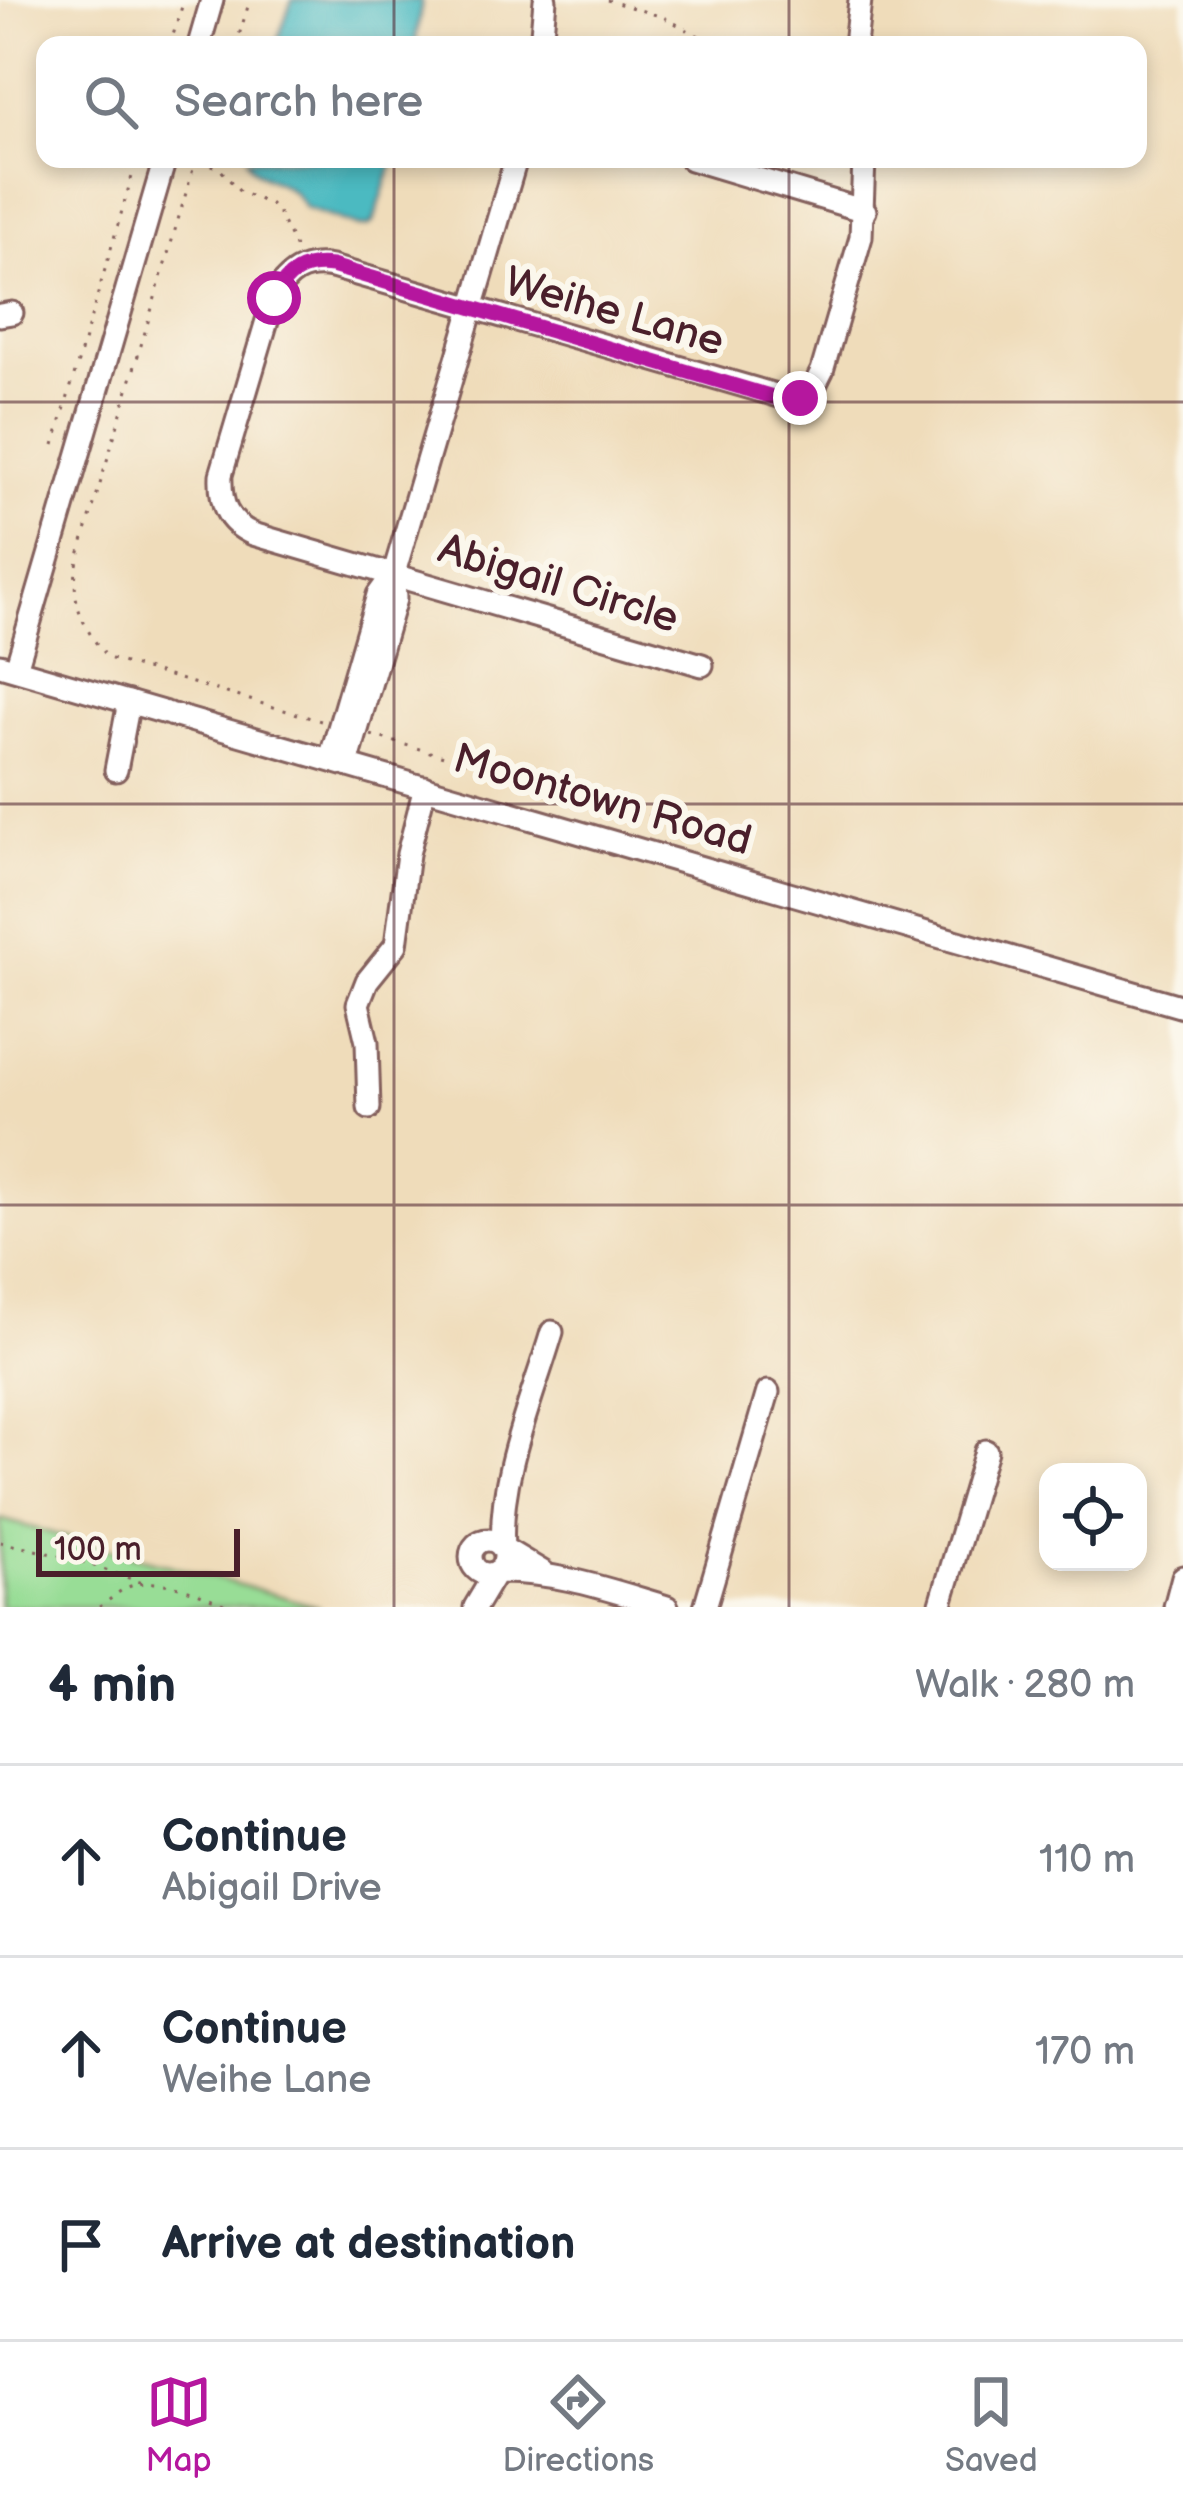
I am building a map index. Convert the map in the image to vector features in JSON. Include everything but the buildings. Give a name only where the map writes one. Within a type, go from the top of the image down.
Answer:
[{"type":"street","points":[[202,36],[212,0]]},
{"type":"street","points":[[542,36],[545,0]]},
{"type":"street","points":[[856,36],[860,0]]},
{"type":"street","points":[[8,667],[162,168]]},
{"type":"street","points":[[339,762],[395,599],[394,573],[513,168]]},
{"type":"street","points":[[721,168],[865,211],[864,168]]},
{"type":"street","name":"Weihe Lane","points":[[303,268],[332,266],[783,400],[806,395],[819,382],[865,211]]},
{"type":"street","name":"Abigail Circle","points":[[303,268],[283,281],[274,298],[221,475],[220,496],[226,512],[243,530],[702,665]]},
{"type":"street","name":"Moontown Road","points":[[8,667],[1183,1007]]},
{"type":"street","points":[[116,770],[129,702]]},
{"type":"street","points":[[370,1108],[368,1042],[358,1004],[367,981],[396,945],[408,854],[425,787]]},
{"type":"street","points":[[472,1607],[471,1552],[505,1494],[552,1332]]},
{"type":"street","points":[[705,1607],[768,1392]]},
{"type":"street","points":[[940,1607],[986,1451]]},
{"type":"street","points":[[472,1607],[504,1564],[505,1494]]},
{"type":"street","points":[[480,1541],[495,1540],[543,1572],[667,1607]]},
{"type":"street","points":[[472,1564],[485,1574],[543,1572]]},
{"type":"street","points":[[1174,1607],[1183,1577]]},
{"type":"path","points":[[173,36],[184,0]]},
{"type":"path","points":[[239,36],[250,0]]},
{"type":"path","points":[[608,0],[663,17],[699,36]]},
{"type":"path","points":[[54,445],[134,168]]},
{"type":"path","points":[[195,168],[72,579],[74,597],[96,644],[108,658],[707,832]]},
{"type":"path","points":[[217,168],[240,192],[278,212],[303,268]]},
{"type":"path","points":[[0,1543],[74,1559],[143,1583],[178,1587],[230,1607]]},
{"type":"path","points":[[99,1607],[124,1589],[143,1583]]},
{"type":"green space","points":[[0,1519],[320,1607],[0,1607]]},
{"type":"water","points":[[292,0],[422,0],[416,36],[279,36]]},
{"type":"water","points":[[253,168],[391,168],[374,221],[359,227],[305,208],[289,190]]},
{"type":"route","points":[[274,298],[294,272],[307,266],[332,266],[783,400],[800,398]]}]
